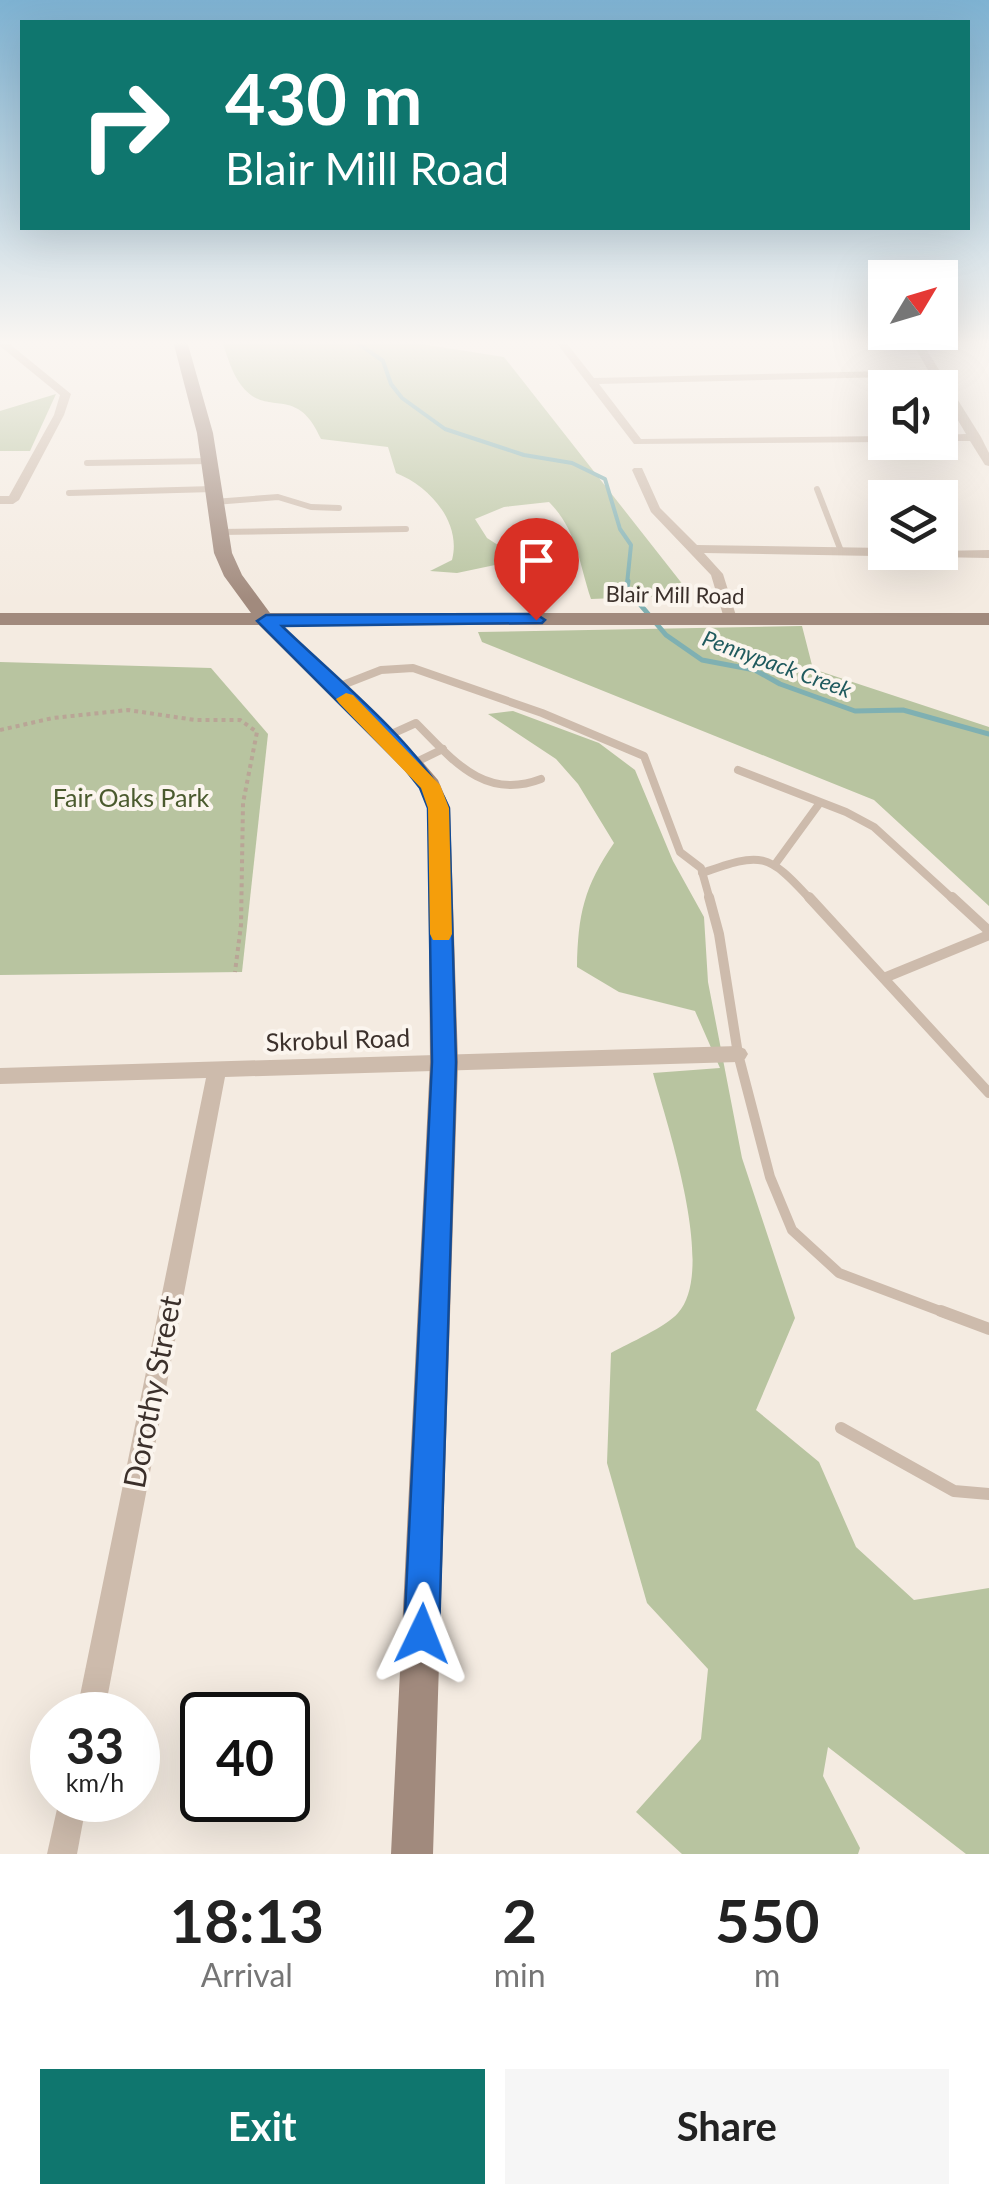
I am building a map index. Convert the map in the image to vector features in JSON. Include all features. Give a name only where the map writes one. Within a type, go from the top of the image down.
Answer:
[{"type":"street","points":[[6,500],[51,428]]},
{"type":"street","points":[[201,428],[219,532],[233,576],[266,621],[412,764],[430,785],[439,808],[444,1062],[412,1854]]},
{"type":"street","points":[[626,428],[638,442],[868,439]]},
{"type":"street","points":[[970,428],[989,463]]},
{"type":"street","points":[[958,437],[975,437]]},
{"type":"street","points":[[638,470],[655,509],[697,548],[717,574],[731,622]]},
{"type":"street","points":[[697,548],[868,552]]},
{"type":"street","points":[[958,553],[989,554]]},
{"type":"street","name":"Blair Mill Road","points":[[0,619],[989,619]]},
{"type":"street","name":"Skrobul Road","points":[[0,1076],[738,1054]]},
{"type":"street","name":"Dorothy Street","points":[[95,1692],[217,1069]]},
{"type":"street","points":[[62,1854],[69,1822]]},
{"type":"lane","points":[[87,463],[209,461]]},
{"type":"lane","points":[[817,489],[840,552]]},
{"type":"lane","points":[[69,493],[278,496],[312,508],[339,508]]},
{"type":"lane","points":[[219,532],[406,530]]},
{"type":"lane","points":[[334,688],[381,670],[413,668],[542,713],[644,756],[680,852],[702,874],[719,934],[738,1054],[753,1099],[770,1177],[792,1230],[839,1274],[989,1329]]},
{"type":"lane","points":[[385,737],[416,723],[471,776],[510,784],[532,784],[541,779]]},
{"type":"lane","points":[[412,764],[443,749]]},
{"type":"lane","points":[[738,770],[846,812],[874,827],[989,933],[884,978]]},
{"type":"lane","points":[[776,863],[819,804]]},
{"type":"lane","points":[[702,874],[747,858],[776,863],[800,884],[989,1093]]},
{"type":"lane","points":[[840,1428],[954,1491],[989,1494]]},
{"type":"path","points":[[0,730],[53,718],[128,710],[195,720],[240,720],[257,732],[243,803],[240,926],[234,972]]},
{"type":"green space","points":[[0,428],[41,428],[30,451],[0,451]]},
{"type":"green space","points":[[314,428],[559,428],[691,595],[591,599],[566,524],[549,502],[504,507],[475,519],[487,538],[518,558],[543,590],[522,596],[495,565],[457,573],[430,571],[452,560],[454,546],[447,519],[431,496],[396,473],[388,447],[321,439]]},
{"type":"green space","points":[[802,626],[813,669],[989,727],[989,906],[874,800],[482,642],[478,632]]},
{"type":"green space","name":"Fair Oaks Park","points":[[0,662],[211,668],[268,734],[242,972],[0,975]]},
{"type":"green space","points":[[513,711],[599,743],[635,770],[673,861],[704,917],[708,982],[742,1158],[795,1318],[756,1410],[819,1462],[856,1547],[914,1600],[989,1588],[989,1854],[966,1854],[828,1747],[823,1776],[860,1848],[858,1854],[682,1854],[636,1812],[701,1739],[708,1669],[647,1603],[607,1463],[611,1353],[672,1318],[689,1292],[693,1265],[691,1232],[677,1160],[653,1073],[720,1068],[695,1011],[619,992],[577,967],[585,902],[614,843],[578,784],[556,759],[488,714]]},
{"type":"waterway","name":"Pennypack Creek","points":[[443,428],[524,455],[572,463],[605,479],[620,529],[631,545],[627,584]]},
{"type":"waterway","name":"Pennypack Creek","points":[[628,581],[627,589],[666,635],[702,660],[755,670],[780,684],[855,711],[903,710],[989,734]]},
{"type":"slow traffic","points":[[346,699],[430,785],[439,808],[441,934]]},
{"type":"route","points":[[422,1634],[444,1062],[439,808],[430,785],[412,764],[266,621],[536,620]]}]
